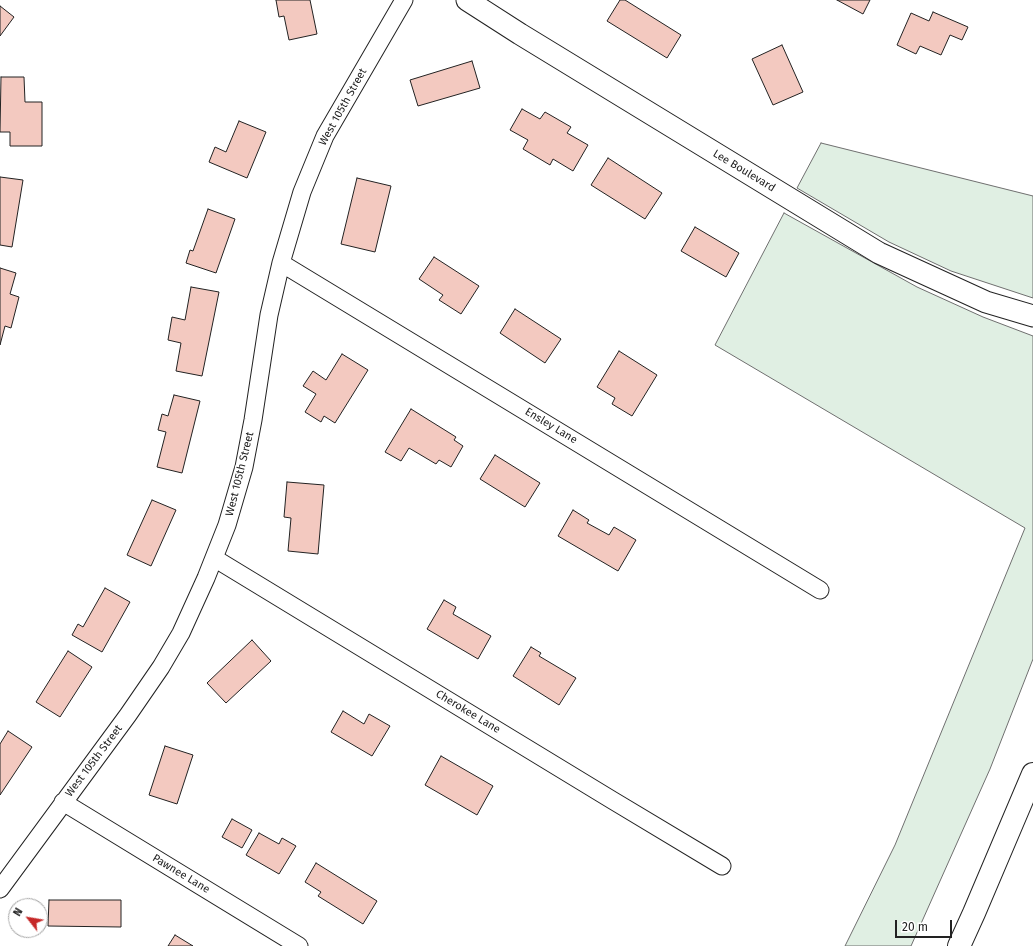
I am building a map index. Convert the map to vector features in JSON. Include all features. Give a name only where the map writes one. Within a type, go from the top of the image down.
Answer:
[{"type":"highway","points":[[959,946],[1033,774]]},
{"type":"street","name":"West 105th Street","points":[[0,889],[128,715],[161,667],[181,633],[227,525],[244,467],[253,420],[269,315],[281,263],[302,192],[325,136],[404,0]]},
{"type":"street","name":"Lee Boulevard","points":[[467,0],[879,253],[986,302],[1033,316]]},
{"type":"street","name":"Ensley Lane","points":[[281,263],[820,590]]},
{"type":"street","name":"Cherokee Lane","points":[[214,558],[722,866]]},
{"type":"street","name":"Pawnee Lane","points":[[63,802],[300,946]]},
{"type":"green space","points":[[821,143],[1033,196],[1033,298],[951,271],[889,242],[797,188]]},
{"type":"green space","points":[[784,213],[917,287],[983,317],[1033,336],[1033,659],[990,769],[911,946],[845,946],[895,845],[1025,528],[715,345]]},
{"type":"building","points":[[276,0],[310,0],[317,34],[289,40],[284,16],[279,17]]},
{"type":"building","points":[[620,0],[625,0],[681,35],[667,58],[607,21]]},
{"type":"building","points":[[837,0],[870,0],[863,14]]},
{"type":"building","points":[[0,6],[14,17],[0,36]]},
{"type":"building","points":[[933,12],[968,27],[962,40],[950,35],[941,55],[920,46],[916,54],[897,45],[911,13],[929,21]]},
{"type":"building","points":[[782,45],[803,92],[773,105],[752,59]]},
{"type":"building","points":[[472,61],[480,88],[418,106],[410,80]]},
{"type":"building","points":[[1,77],[24,77],[25,102],[42,102],[42,146],[10,146],[10,132],[0,132]]},
{"type":"building","points":[[522,109],[540,119],[545,112],[571,127],[567,133],[588,145],[573,171],[553,159],[550,165],[523,149],[528,140],[510,130]]},
{"type":"building","points":[[239,121],[266,132],[247,178],[209,162],[215,147],[226,152]]},
{"type":"building","points":[[608,158],[662,193],[645,219],[591,185]]},
{"type":"building","points":[[0,177],[23,180],[12,247],[0,245]]},
{"type":"building","points":[[357,178],[391,186],[375,252],[341,244]]},
{"type":"building","points":[[208,209],[235,219],[216,273],[186,263],[190,250],[193,251]]},
{"type":"building","points":[[695,227],[739,253],[726,277],[681,251]]},
{"type":"building","points":[[434,257],[479,286],[461,314],[439,300],[443,295],[419,279]]},
{"type":"building","points":[[0,268],[16,273],[10,294],[19,297],[11,328],[5,326],[0,345]]},
{"type":"building","points":[[191,287],[219,292],[202,376],[176,371],[181,343],[168,340],[172,317],[185,320]]},
{"type":"building","points":[[515,309],[561,339],[545,363],[500,333]]},
{"type":"building","points":[[619,351],[657,375],[632,416],[612,404],[615,398],[597,387]]},
{"type":"building","points":[[342,354],[368,370],[335,423],[324,416],[321,422],[305,412],[316,394],[303,386],[313,371],[326,380]]},
{"type":"building","points":[[174,395],[200,401],[182,473],[157,467],[166,432],[158,430],[162,414],[168,416]]},
{"type":"building","points":[[411,409],[456,437],[454,440],[463,446],[451,467],[439,460],[436,464],[409,448],[401,461],[385,452]]},
{"type":"building","points":[[495,455],[540,483],[525,507],[480,479]]},
{"type":"building","points":[[287,482],[324,485],[318,554],[288,551],[291,518],[284,517]]},
{"type":"building","points":[[152,500],[176,510],[151,566],[127,555]]},
{"type":"building","points":[[573,510],[589,520],[587,523],[609,535],[614,527],[636,540],[618,571],[558,536]]},
{"type":"building","points":[[105,588],[130,602],[102,652],[72,635],[78,624],[83,627]]},
{"type":"building","points":[[444,600],[456,607],[453,614],[491,636],[478,659],[427,629]]},
{"type":"building","points":[[252,640],[271,661],[226,703],[207,683]]},
{"type":"building","points":[[531,647],[541,653],[539,656],[576,678],[559,705],[513,676]]},
{"type":"building","points":[[68,651],[92,667],[60,717],[36,702]]},
{"type":"building","points":[[343,711],[364,724],[369,714],[390,726],[372,756],[331,732]]},
{"type":"building","points":[[8,731],[32,747],[0,795],[0,744]]},
{"type":"building","points":[[165,746],[193,755],[177,804],[149,795]]},
{"type":"building","points":[[441,756],[493,786],[477,815],[425,785]]},
{"type":"building","points":[[232,819],[252,830],[242,848],[222,837]]},
{"type":"building","points":[[259,833],[279,844],[282,838],[296,846],[279,874],[246,855]]},
{"type":"building","points":[[316,863],[377,901],[363,924],[318,896],[321,892],[305,882]]},
{"type":"building","points":[[49,900],[121,900],[121,927],[48,926]]},
{"type":"building","points":[[175,935],[193,946],[168,946]]}]
